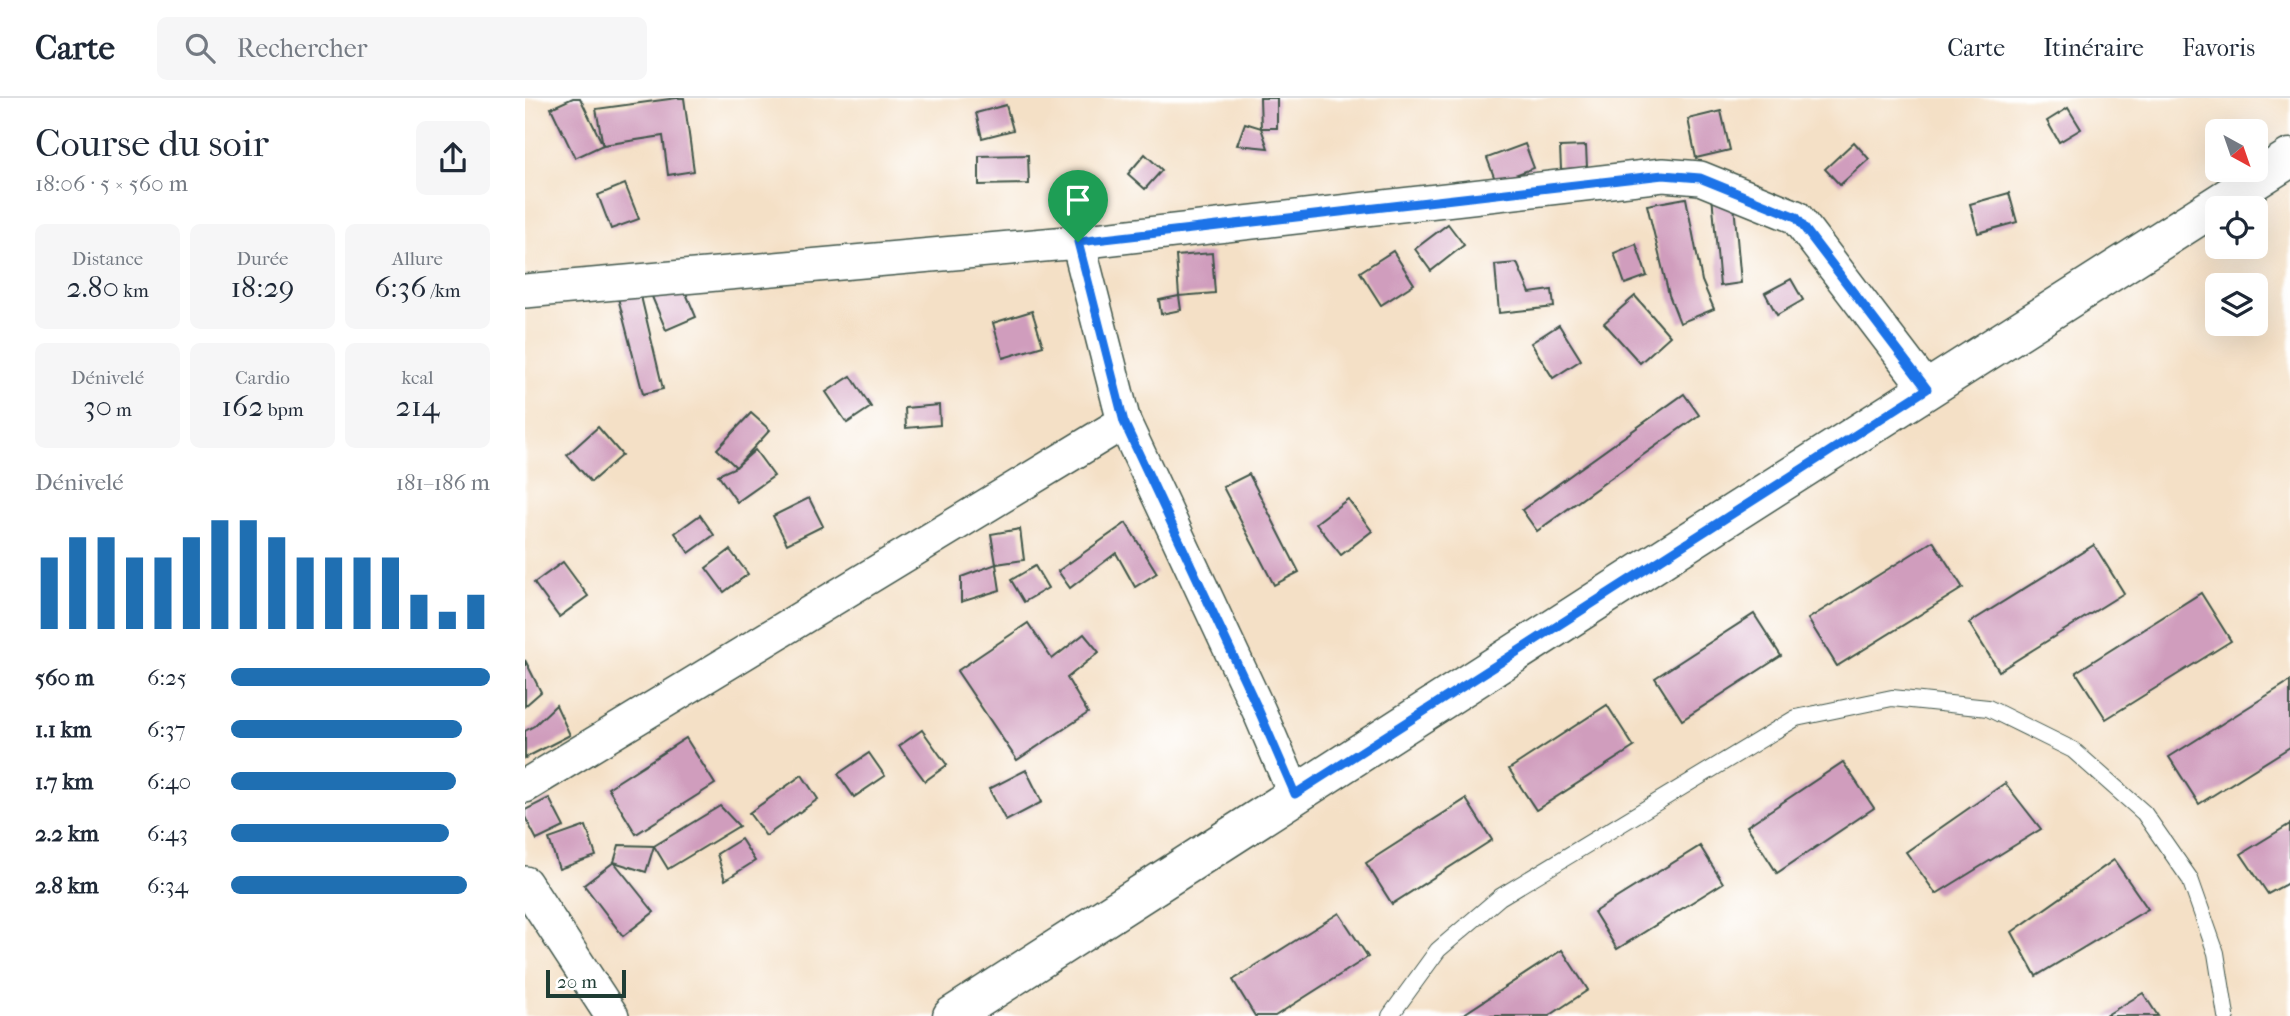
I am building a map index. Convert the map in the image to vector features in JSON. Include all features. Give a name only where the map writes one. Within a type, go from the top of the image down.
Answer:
[{"type":"street","points":[[952,1016],[2290,158]]},
{"type":"street","points":[[525,291],[1078,242],[1663,175],[1700,178],[1796,217],[1927,389]]},
{"type":"street","points":[[1078,242],[1124,422],[1295,794]]},
{"type":"street","points":[[525,786],[1124,422]]},
{"type":"street","points":[[525,883],[612,1016]]},
{"type":"lane","points":[[1390,1016],[1438,950],[1500,897],[1796,718],[1892,698],[1988,708],[2073,750],[2144,813],[2190,879],[2216,953],[2226,1016]]},
{"type":"building","points":[[573,98],[580,98],[603,145],[575,158],[551,108]]},
{"type":"building","points":[[684,98],[694,171],[668,175],[663,136],[603,145],[596,109]]},
{"type":"building","points":[[1260,98],[1277,98],[1277,128],[1261,128]]},
{"type":"building","points":[[1006,105],[1013,130],[982,138],[976,113]]},
{"type":"building","points":[[2068,108],[2081,129],[2059,142],[2047,121]]},
{"type":"building","points":[[1721,111],[1730,150],[1696,158],[1688,119]]},
{"type":"building","points":[[1245,123],[1261,128],[1268,148],[1237,145]]},
{"type":"building","points":[[1854,142],[1869,159],[1840,185],[1825,169]]},
{"type":"building","points":[[1525,144],[1534,168],[1496,182],[1487,158]]},
{"type":"building","points":[[1586,146],[1587,168],[1561,169],[1560,147]]},
{"type":"building","points":[[1145,154],[1162,170],[1145,189],[1128,174]]},
{"type":"building","points":[[1028,155],[1029,184],[979,185],[979,156]]},
{"type":"building","points":[[625,184],[639,219],[611,229],[598,195]]},
{"type":"building","points":[[1733,193],[1741,283],[1720,286],[1712,195]]},
{"type":"building","points":[[2009,193],[2017,222],[1978,233],[1970,204]]},
{"type":"building","points":[[1686,198],[1702,281],[1714,309],[1680,323],[1669,295],[1647,205]]},
{"type":"building","points":[[1448,224],[1464,245],[1431,271],[1415,249]]},
{"type":"building","points":[[1636,244],[1647,276],[1625,284],[1614,253]]},
{"type":"building","points":[[1393,251],[1414,284],[1381,305],[1360,272]]},
{"type":"building","points":[[1212,253],[1215,293],[1179,296],[1176,256]]},
{"type":"building","points":[[1517,263],[1530,293],[1552,290],[1554,307],[1499,313],[1495,265]]},
{"type":"building","points":[[680,279],[696,317],[666,330],[650,292]]},
{"type":"building","points":[[1791,279],[1803,300],[1777,315],[1765,293]]},
{"type":"building","points":[[640,292],[663,389],[643,394],[618,298]]},
{"type":"building","points":[[1179,296],[1181,310],[1161,314],[1159,300]]},
{"type":"building","points":[[1635,296],[1670,336],[1640,363],[1604,323]]},
{"type":"building","points":[[1032,311],[1043,346],[1003,358],[993,323]]},
{"type":"building","points":[[1559,325],[1581,360],[1553,378],[1531,343]]},
{"type":"building","points":[[851,376],[871,407],[847,423],[826,392]]},
{"type":"building","points":[[1684,394],[1699,415],[1537,531],[1522,510]]},
{"type":"building","points":[[939,405],[940,425],[906,428],[905,408]]},
{"type":"building","points":[[751,413],[770,430],[736,467],[717,449]]},
{"type":"building","points":[[598,427],[622,455],[591,482],[567,455]]},
{"type":"building","points":[[755,450],[774,476],[737,502],[718,475],[736,467]]},
{"type":"building","points":[[1249,474],[1299,572],[1274,585],[1223,487]]},
{"type":"building","points":[[809,498],[823,526],[787,544],[773,516]]},
{"type":"building","points":[[1348,499],[1372,531],[1341,555],[1316,523]]},
{"type":"building","points":[[700,515],[714,535],[689,553],[675,533]]},
{"type":"building","points":[[1126,523],[1157,573],[1135,587],[1116,553],[1070,588],[1058,571]]},
{"type":"building","points":[[1020,529],[1024,560],[996,564],[991,534]]},
{"type":"building","points":[[1933,541],[1963,588],[1837,666],[1808,619]]},
{"type":"building","points":[[2094,545],[2124,593],[1999,671],[1969,623]]},
{"type":"building","points":[[730,550],[748,574],[724,592],[706,568]]},
{"type":"building","points":[[563,562],[588,596],[559,617],[534,583]]},
{"type":"building","points":[[996,564],[1000,590],[961,602],[961,577]]},
{"type":"building","points":[[1035,566],[1048,588],[1024,602],[1011,580]]},
{"type":"building","points":[[2201,593],[2231,641],[2106,719],[2076,672]]},
{"type":"building","points":[[1754,614],[1781,656],[1682,720],[1655,678]]},
{"type":"building","points":[[1028,623],[1052,659],[1084,634],[1099,652],[1067,678],[1088,713],[1017,760],[957,671]]},
{"type":"building","points":[[525,660],[541,692],[525,706]]},
{"type":"building","points":[[2290,681],[2290,747],[2199,804],[2169,757]]},
{"type":"building","points":[[556,705],[570,735],[525,758],[525,731]]},
{"type":"building","points":[[1607,705],[1634,747],[1536,810],[1509,769]]},
{"type":"building","points":[[922,730],[947,765],[925,781],[899,746]]},
{"type":"building","points":[[686,738],[715,784],[636,834],[608,788]]},
{"type":"building","points":[[869,753],[885,776],[854,797],[838,774]]},
{"type":"building","points":[[1843,762],[1874,808],[1777,873],[1747,826]]},
{"type":"building","points":[[1026,770],[1042,802],[1006,821],[989,789]]},
{"type":"building","points":[[802,775],[818,799],[766,836],[749,813]]},
{"type":"building","points":[[2005,783],[2041,829],[1936,894],[1906,852]]},
{"type":"building","points":[[549,798],[564,827],[537,840],[525,817],[525,810]]},
{"type":"building","points":[[1466,799],[1492,840],[1392,904],[1366,863]]},
{"type":"building","points":[[720,806],[739,826],[668,869],[654,846]]},
{"type":"building","points":[[2290,824],[2290,882],[2268,894],[2241,854]]},
{"type":"building","points":[[586,826],[596,856],[559,869],[549,839]]},
{"type":"building","points":[[741,839],[755,861],[725,880],[717,854]]},
{"type":"building","points":[[619,845],[654,846],[646,872],[614,862]]},
{"type":"building","points":[[1700,846],[1723,883],[1617,949],[1594,912]]},
{"type":"building","points":[[2114,860],[2148,909],[2036,976],[2012,932]]},
{"type":"building","points":[[614,862],[654,912],[623,936],[584,885]]},
{"type":"building","points":[[1339,913],[1368,957],[1275,1016],[1255,1016],[1233,980]]},
{"type":"building","points":[[1562,950],[1588,990],[1549,1016],[1461,1016]]},
{"type":"building","points":[[2143,993],[2158,1016],[2105,1016]]},
{"type":"route","points":[[1663,175],[1700,178],[1796,217],[1927,389],[1295,794],[1124,422],[1078,242],[1663,175]]}]
